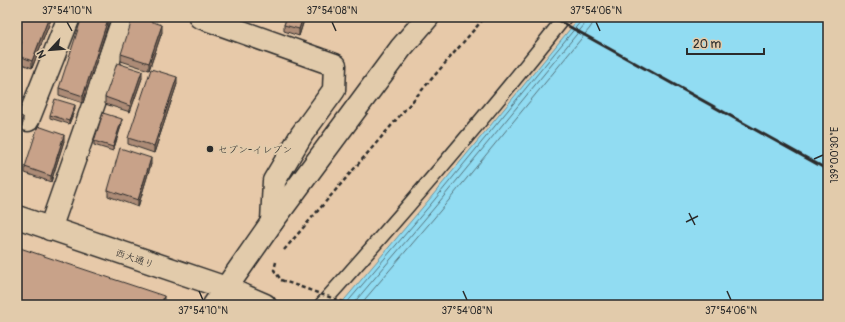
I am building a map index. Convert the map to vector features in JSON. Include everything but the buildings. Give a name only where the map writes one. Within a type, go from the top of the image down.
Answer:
[{"type":"street","points":[[28,120],[70,17]]},
{"type":"street","points":[[50,229],[124,17]]},
{"type":"street","points":[[200,17],[335,65],[334,90],[302,134],[274,182],[272,222]]},
{"type":"street","points":[[220,297],[272,222],[400,48],[428,17]]},
{"type":"street","name":"西大通り","points":[[17,217],[220,297],[259,303]]},
{"type":"lane","points":[[321,305],[520,74],[565,17]]},
{"type":"path","points":[[281,254],[485,17]]},
{"type":"path","points":[[276,260],[274,270],[281,280],[352,305]]},
{"type":"water","points":[[580,17],[828,17],[828,305],[340,305]]},
{"type":"railway","points":[[552,17],[828,170]]},
{"type":"place","name":"セブン-イレブン","points":[[210,149]]}]
